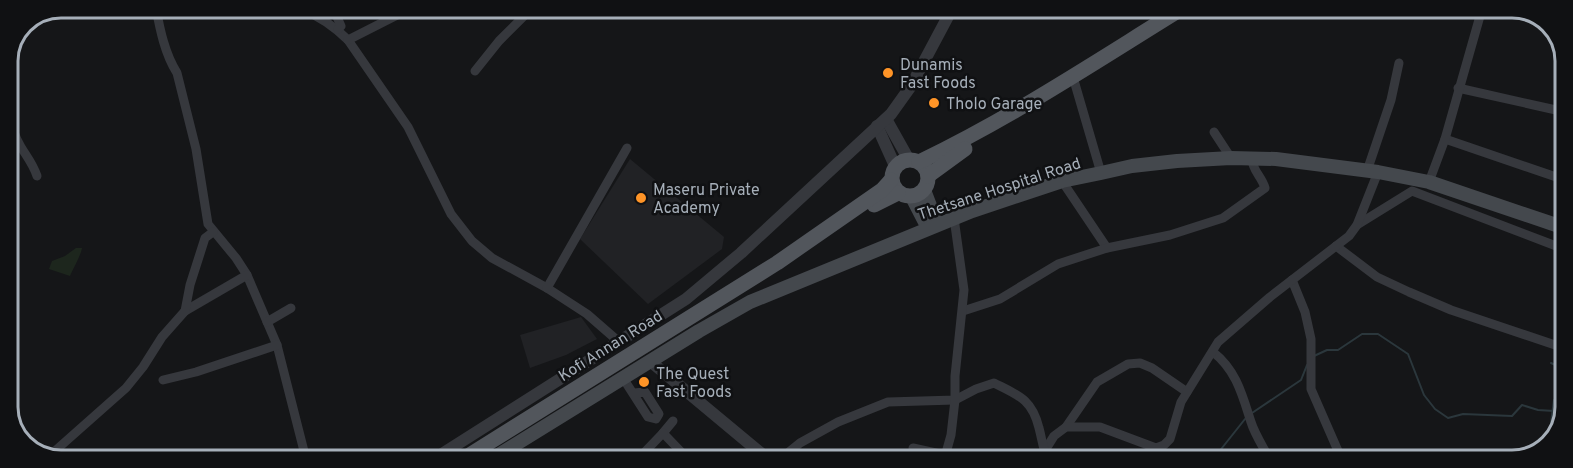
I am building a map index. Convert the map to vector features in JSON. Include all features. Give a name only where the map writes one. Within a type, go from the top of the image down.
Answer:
[{"type":"main road","name":"Kofi Annan Road","points":[[477,450],[777,263],[796,255],[888,196],[909,178],[965,140],[1029,104],[1167,18]]},
{"type":"main road","name":"Thetsane Hospital Road","points":[[507,450],[750,302],[933,226],[1062,181],[1132,166],[1177,161],[1231,158],[1276,159],[1373,171],[1429,182],[1555,225]]},
{"type":"main road","points":[[909,178],[933,226]]},
{"type":"street","points":[[158,18],[160,32],[177,75],[196,148],[208,224],[247,275],[277,345],[304,450]]},
{"type":"street","points":[[322,18],[338,29],[348,40],[408,126],[451,214],[465,232],[492,258],[547,288],[587,314],[618,341]]},
{"type":"street","points":[[337,18],[341,26],[338,29]]},
{"type":"street","points":[[348,40],[391,18]]},
{"type":"street","points":[[475,71],[499,41],[522,18]]},
{"type":"street","points":[[448,450],[618,341],[636,333],[686,299],[741,253],[882,123],[911,86],[946,18]]},
{"type":"street","points":[[1429,182],[1479,18]]},
{"type":"street","points":[[1357,225],[1373,171],[1399,63]]},
{"type":"street","points":[[1073,77],[1101,173]]},
{"type":"street","points":[[1458,88],[1555,110]]},
{"type":"street","points":[[882,123],[909,178]]},
{"type":"street","points":[[1214,132],[1231,158]]},
{"type":"street","points":[[1444,139],[1555,177]]},
{"type":"street","points":[[18,140],[33,163],[37,176]]},
{"type":"street","points":[[547,288],[627,148]]},
{"type":"street","points":[[963,311],[1000,299],[1058,264],[1107,248],[1170,235],[1223,218],[1265,188],[1263,181],[1252,166],[1252,159]]},
{"type":"street","points":[[1062,181],[1107,248]]},
{"type":"street","points":[[1066,428],[1100,427],[1156,448],[1164,445],[1170,439],[1181,402],[1218,342],[1231,329],[1348,236],[1357,225],[1412,191],[1555,246]]},
{"type":"street","points":[[947,450],[955,400],[955,368],[964,290],[954,218]]},
{"type":"street","points":[[185,311],[190,285],[205,238],[213,232]]},
{"type":"street","points":[[1336,246],[1377,277],[1409,292],[1451,310],[1555,345]]},
{"type":"street","points":[[56,450],[126,388],[162,337],[185,311],[247,275]]},
{"type":"street","points":[[1292,280],[1305,312],[1311,339],[1311,389],[1338,450]]},
{"type":"street","points":[[267,322],[291,308]]},
{"type":"street","points":[[163,381],[277,345]]},
{"type":"street","points":[[1212,352],[1231,370],[1243,392],[1252,423],[1265,450]]},
{"type":"street","points":[[650,361],[758,450]]},
{"type":"street","points":[[1048,450],[1054,436],[1066,428],[1097,382],[1128,364],[1140,363],[1152,368],[1187,392]]},
{"type":"street","points":[[623,378],[634,393]]},
{"type":"street","points":[[791,450],[838,422],[888,402],[955,400],[994,383],[1022,398],[1031,406],[1044,450]]},
{"type":"street","points":[[647,450],[673,421]]},
{"type":"street","points":[[663,434],[679,450]]},
{"type":"street","points":[[913,448],[919,450]]},
{"type":"shaded area","name":"Maseru Private Academy","points":[[630,159],[724,237],[722,249],[648,304],[580,239]]},
{"type":"shaded area","points":[[76,248],[82,248],[70,276],[49,269],[52,261]]},
{"type":"shaded area","points":[[581,317],[597,339],[566,355],[530,368],[520,335]]},
{"type":"waterway","points":[[1314,356],[1327,350],[1338,350],[1362,334],[1378,334],[1408,354],[1424,395],[1435,409],[1448,418],[1463,414],[1512,416],[1522,405],[1538,410],[1554,411]]},
{"type":"waterway","points":[[1551,363],[1555,365]]},
{"type":"waterway","points":[[1252,413],[1301,380],[1307,365]]},
{"type":"waterway","points":[[1551,425],[1555,401]]},
{"type":"waterway","points":[[1220,450],[1245,419]]},
{"type":"place","name":"Dunamis Fast Foods","points":[[888,73]]},
{"type":"place","name":"Tholo Garage","points":[[934,103]]},
{"type":"place","name":"Maseru Private Academy","points":[[641,198]]},
{"type":"place","name":"The Quest Fast Foods","points":[[644,382]]}]
